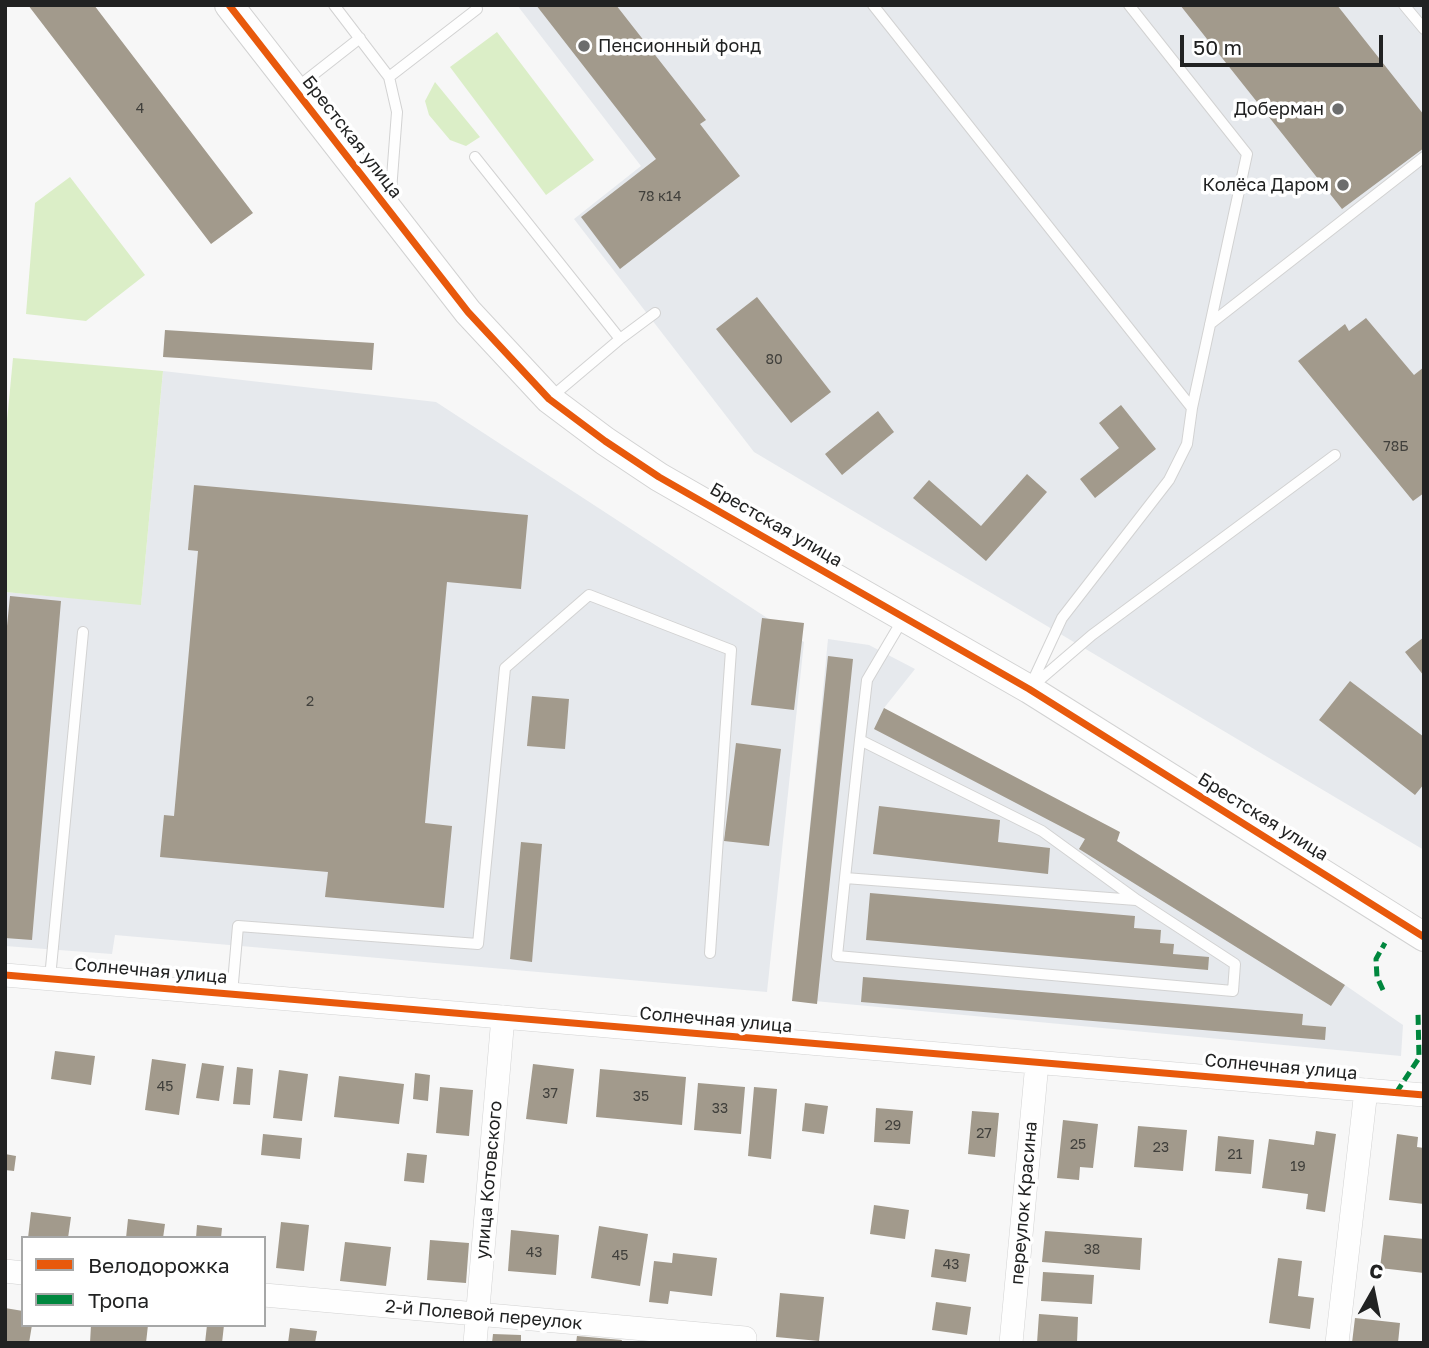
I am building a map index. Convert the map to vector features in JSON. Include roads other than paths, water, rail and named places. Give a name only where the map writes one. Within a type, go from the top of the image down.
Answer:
[{"type":"street","name":"Брестская улица","points":[[229,5],[468,312],[549,399],[659,477],[1029,689],[1424,937]]},
{"type":"street","name":"Солнечная улица","points":[[5,975],[1424,1095]]},
{"type":"street","name":"улица Котовского","points":[[475,1343],[503,1017]]},
{"type":"street","name":"переулок Красина","points":[[1010,1343],[1037,1063]]},
{"type":"street","points":[[1337,1343],[1366,1090]]},
{"type":"street","name":"2-й Полевой переулок","points":[[266,1296],[745,1340]]},
{"type":"lane","points":[[334,5],[389,76],[397,112],[389,211]]},
{"type":"lane","points":[[873,5],[1192,408]]},
{"type":"lane","points":[[1029,689],[1062,618],[1169,480],[1187,444],[1192,408],[1247,154],[1129,5]]},
{"type":"lane","points":[[1404,5],[1424,29]]},
{"type":"lane","points":[[389,76],[477,9]]},
{"type":"lane","points":[[295,89],[360,38]]},
{"type":"lane","points":[[475,157],[620,340]]},
{"type":"lane","points":[[1210,324],[1424,157]]},
{"type":"lane","points":[[549,399],[654,313]]},
{"type":"lane","points":[[1029,689],[1092,635],[1335,455]]},
{"type":"lane","points":[[232,994],[238,926],[478,944],[505,668],[589,595],[731,650],[710,953]]},
{"type":"lane","points":[[860,740],[1042,831],[1137,900],[1235,964],[1233,991],[837,956],[845,878],[860,740],[867,680],[904,617]]},
{"type":"lane","points":[[50,978],[83,632]]},
{"type":"lane","points":[[845,878],[1137,900]]},
{"type":"place","name":"Пенсионный фонд","points":[[584,46]]},
{"type":"place","name":"Доберман","points":[[1338,109]]},
{"type":"place","name":"Колёса Даром","points":[[1343,185]]}]
